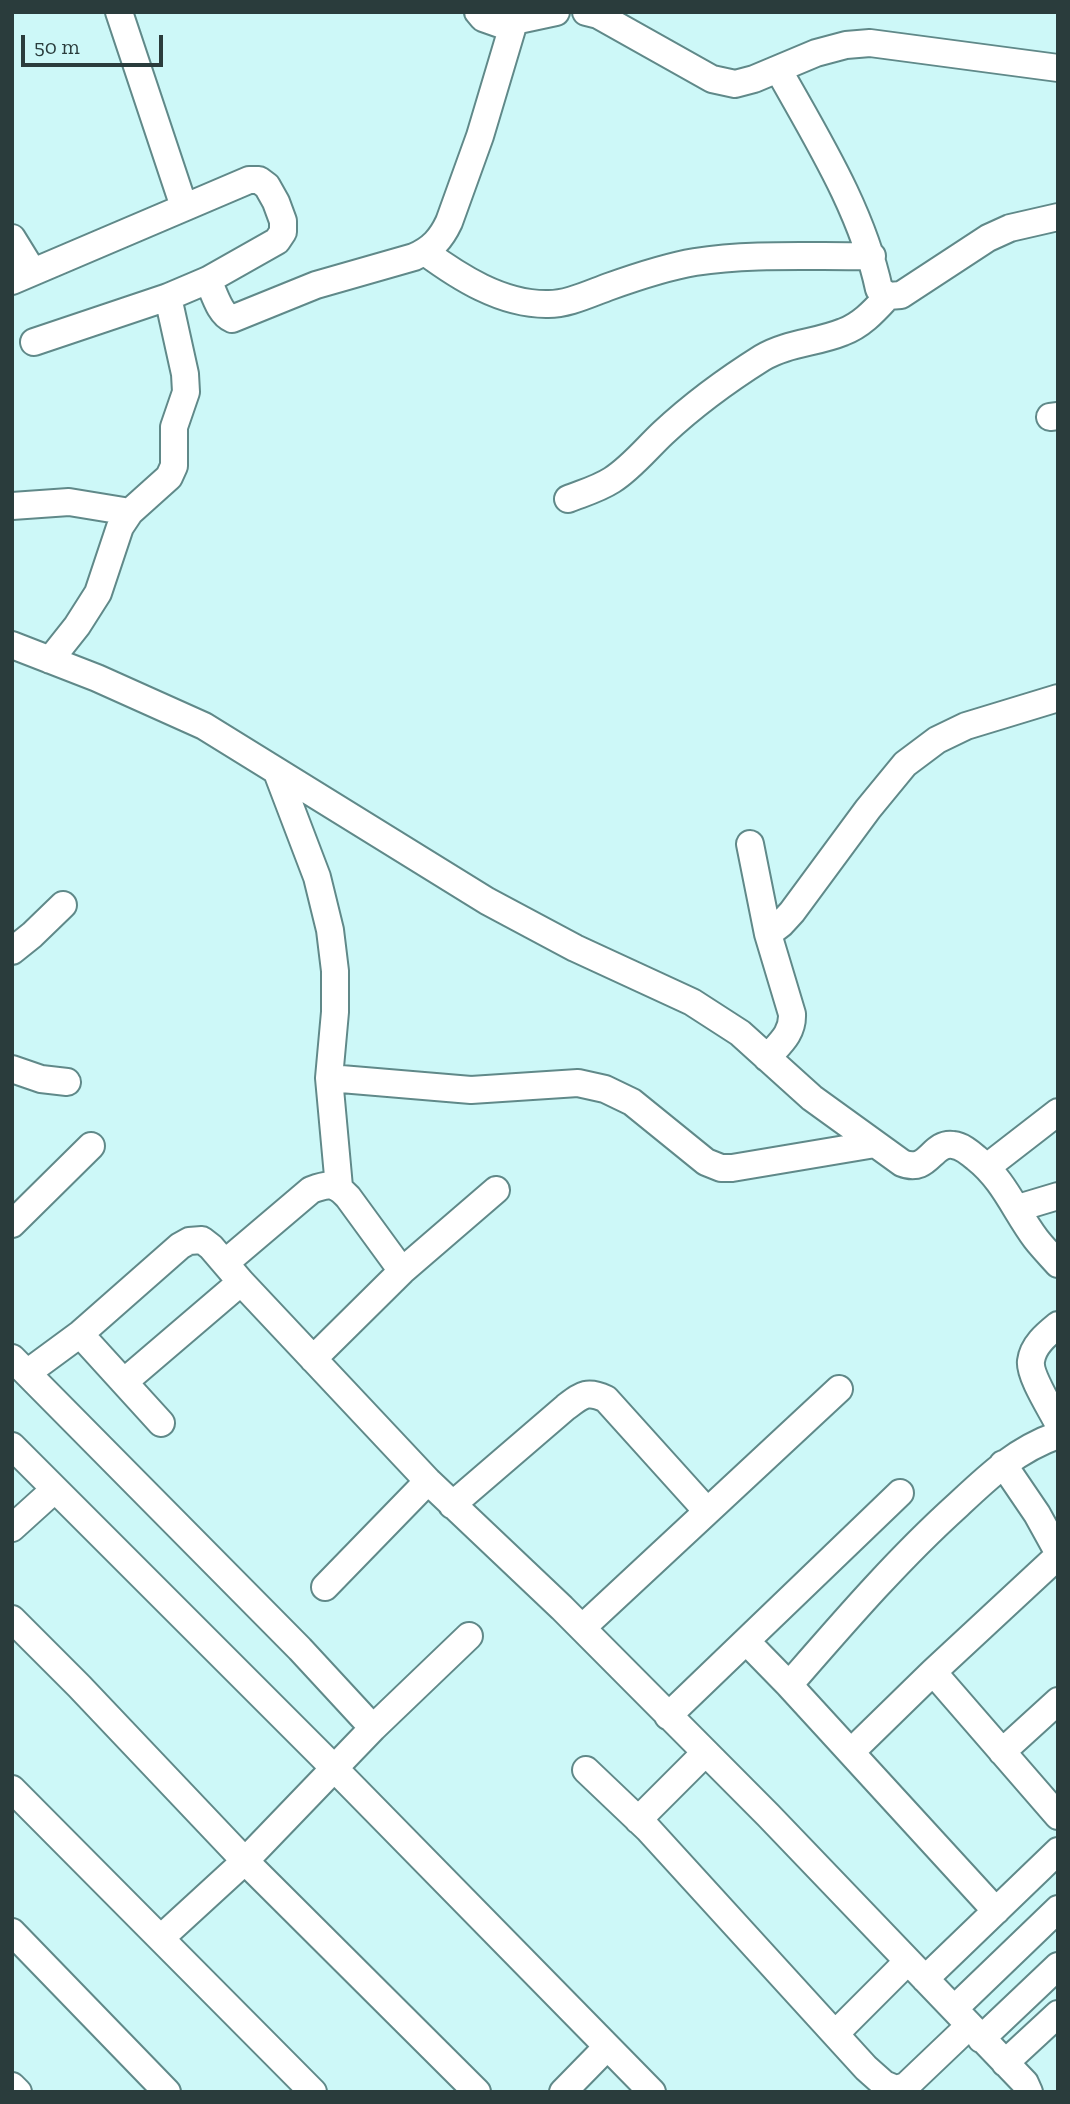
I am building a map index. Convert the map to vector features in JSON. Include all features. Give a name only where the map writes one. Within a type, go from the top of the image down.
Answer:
[{"type":"street","points":[[119,12],[184,207]]},
{"type":"street","points":[[478,12],[483,18],[500,24],[556,12]]},
{"type":"street","points":[[586,12],[598,15],[712,79],[735,84],[754,79],[816,53],[846,45],[870,43],[1058,68]]},
{"type":"street","points":[[208,280],[221,309],[232,319],[316,285],[425,252],[442,235],[449,222],[480,135],[514,22]]},
{"type":"street","points":[[778,69],[851,205],[872,256],[879,289],[888,296],[901,295],[916,287],[950,261],[988,238],[1010,228],[1058,217]]},
{"type":"street","points":[[12,237],[23,277],[249,180],[259,180],[267,186],[283,221],[283,232],[277,241],[208,280],[168,297],[34,342]]},
{"type":"street","points":[[425,252],[482,288],[524,302],[548,304],[574,299],[638,276],[695,262],[736,258],[872,256]]},
{"type":"street","points":[[568,499],[595,490],[615,478],[665,431],[727,381],[764,357],[785,347],[842,333],[872,313],[888,296]]},
{"type":"street","points":[[50,660],[77,626],[98,593],[120,527],[130,512],[169,477],[174,466],[174,427],[186,392],[185,374],[168,297]]},
{"type":"street","points":[[12,506],[69,502],[130,512]]},
{"type":"street","points":[[12,645],[204,726],[487,901],[575,948],[692,1002],[740,1033],[812,1098],[902,1163],[911,1167],[920,1165],[943,1146],[960,1146],[987,1167],[1004,1186],[1036,1239],[1058,1264]]},
{"type":"street","points":[[768,934],[792,912],[905,764],[937,740],[966,726],[1058,698]]},
{"type":"street","points":[[277,772],[317,877],[330,930],[335,971],[335,1012],[329,1078],[339,1187],[402,1271]]},
{"type":"street","points":[[750,844],[768,934],[793,1025],[767,1058]]},
{"type":"street","points":[[12,951],[62,905]]},
{"type":"street","points":[[12,1069],[41,1079],[68,1082]]},
{"type":"street","points":[[329,1078],[471,1090],[578,1083],[596,1087],[632,1102],[706,1162],[721,1168],[875,1144]]},
{"type":"street","points":[[987,1167],[1058,1112]]},
{"type":"street","points":[[12,1224],[91,1146]]},
{"type":"street","points":[[124,1382],[311,1190],[324,1185],[339,1187]]},
{"type":"street","points":[[313,1359],[402,1271],[496,1190]]},
{"type":"street","points":[[1018,1208],[1058,1196]]},
{"type":"street","points":[[373,1728],[300,1649],[20,1366],[80,1334],[189,1241],[202,1240],[211,1247],[428,1481],[582,1628],[768,1815],[1024,2083],[1029,2092]]},
{"type":"street","points":[[1058,1325],[1043,1338],[1035,1349],[1031,1362],[1032,1371],[1058,1423]]},
{"type":"street","points":[[80,1334],[161,1423]]},
{"type":"street","points":[[582,1628],[839,1389]]},
{"type":"street","points":[[452,1504],[566,1407],[584,1394],[596,1394],[606,1399],[707,1511]]},
{"type":"street","points":[[789,1685],[921,1538],[1003,1464],[1022,1450],[1058,1435]]},
{"type":"street","points":[[12,1446],[335,1769],[652,2092]]},
{"type":"street","points":[[851,1752],[1058,1554],[1037,1514],[1003,1464]]},
{"type":"street","points":[[325,1587],[428,1481]]},
{"type":"street","points":[[12,1528],[54,1490]]},
{"type":"street","points":[[668,1716],[900,1493]]},
{"type":"street","points":[[12,1619],[245,1861],[477,2092]]},
{"type":"street","points":[[161,1938],[245,1861],[373,1728],[469,1636]]},
{"type":"street","points":[[747,1642],[996,1911]]},
{"type":"street","points":[[933,1672],[1058,1816]]},
{"type":"street","points":[[1002,1752],[1058,1701]]},
{"type":"street","points":[[638,1820],[705,1753]]},
{"type":"street","points":[[586,1770],[638,1820],[866,2068],[884,2084],[896,2089],[906,2086],[968,2025],[1058,1909]]},
{"type":"street","points":[[12,1788],[313,2092]]},
{"type":"street","points":[[835,2034],[996,1911],[1058,1851]]},
{"type":"street","points":[[12,1932],[167,2092]]},
{"type":"street","points":[[968,2025],[1058,1966]]},
{"type":"street","points":[[1005,2063],[1058,2014]]},
{"type":"street","points":[[562,2092],[607,2046]]},
{"type":"street","points":[[12,2086],[18,2092]]}]
